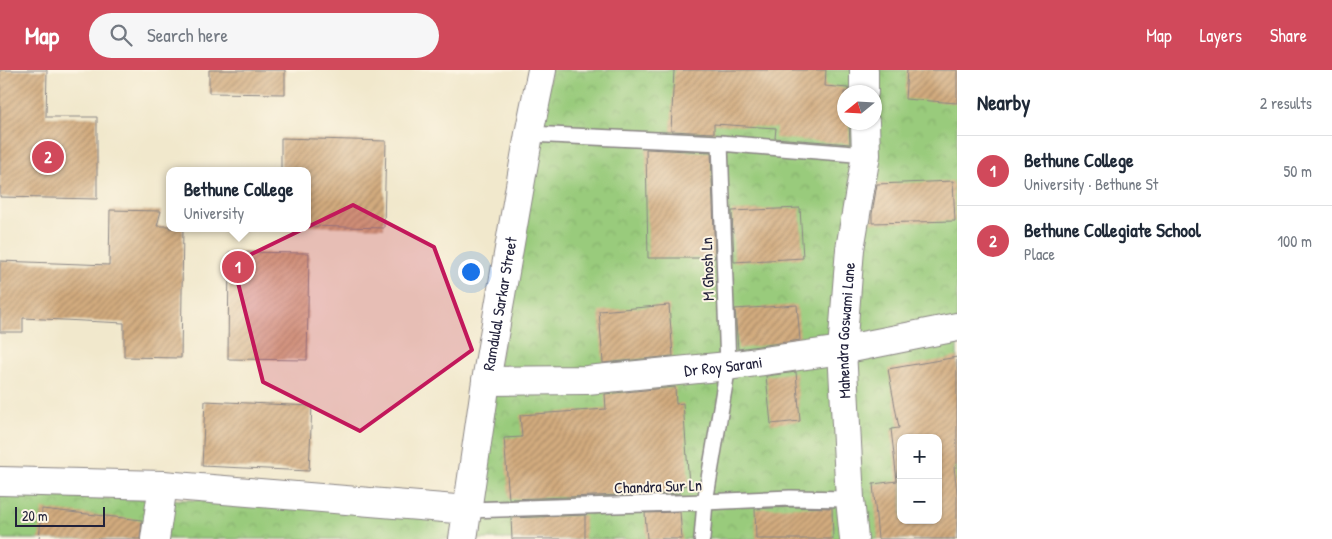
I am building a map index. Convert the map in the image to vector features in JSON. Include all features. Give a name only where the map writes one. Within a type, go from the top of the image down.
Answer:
[{"type":"street","name":"Ramdulal Sarkar Street","points":[[463,539],[486,381],[542,70]]},
{"type":"street","points":[[864,70],[864,85]]},
{"type":"street","name":"Mahendra Goswami Lane","points":[[854,539],[842,350],[850,249],[866,155],[865,130]]},
{"type":"street","name":"Dr Roy Sarani","points":[[486,381],[587,380],[728,366],[842,350],[957,327]]},
{"type":"street","points":[[0,481],[163,485],[468,510]]},
{"type":"street","points":[[154,539],[163,485]]},
{"type":"lane","points":[[529,134],[720,143],[866,155]]},
{"type":"lane","name":"M Ghosh Ln","points":[[702,539],[705,502],[728,366],[720,143]]},
{"type":"lane","name":"Chandra Sur Ln","points":[[468,510],[790,498],[850,499]]},
{"type":"highlighted area","points":[[353,205],[434,247],[472,350],[360,431],[263,382],[233,263]]},
{"type":"green space","points":[[551,70],[957,70],[957,539],[0,539],[0,496],[474,506]]},
{"type":"building","points":[[0,70],[47,70],[46,117],[97,117],[97,199],[0,197]]},
{"type":"building","points":[[209,70],[285,70],[285,94],[209,93]]},
{"type":"building","points":[[674,70],[826,70],[825,86],[837,87],[837,130],[849,130],[850,144],[775,138],[776,128],[714,124],[714,133],[671,131]]},
{"type":"building","points":[[907,70],[957,70],[957,103],[905,99]]},
{"type":"building","points":[[281,138],[386,141],[384,228],[311,226],[311,167],[281,167]]},
{"type":"building","points":[[646,149],[711,152],[715,258],[648,258]]},
{"type":"building","points":[[953,181],[955,221],[872,223],[877,184]]},
{"type":"building","points":[[800,208],[803,258],[734,262],[732,211]]},
{"type":"building","points":[[110,210],[161,211],[157,226],[166,226],[166,232],[183,232],[181,358],[124,357],[124,323],[23,318],[23,332],[0,332],[0,261],[109,265]]},
{"type":"building","points":[[229,252],[309,253],[307,360],[228,359]]},
{"type":"building","points":[[669,305],[673,356],[603,363],[599,311]]},
{"type":"building","points":[[797,305],[800,340],[738,349],[735,309]]},
{"type":"building","points":[[957,357],[957,467],[954,467],[957,492],[957,539],[878,539],[873,484],[897,481],[891,429],[899,428],[888,369]]},
{"type":"building","points":[[796,372],[800,421],[771,424],[766,376]]},
{"type":"building","points":[[675,387],[676,404],[683,403],[689,485],[679,486],[679,493],[509,499],[504,438],[522,437],[520,415],[606,409],[605,394]]},
{"type":"building","points":[[205,401],[312,406],[309,471],[202,466]]},
{"type":"building","points":[[790,507],[832,508],[833,539],[756,539],[755,509]]},
{"type":"building","points":[[42,509],[142,520],[140,539],[39,539]]},
{"type":"building","points":[[680,512],[682,539],[647,539],[645,513]]},
{"type":"building","points":[[585,515],[585,539],[512,539],[511,518]]},
{"type":"place","name":"Bethune Collegiate School","points":[[48,157]]},
{"type":"place","name":"Bethune College","points":[[238,267]]}]
